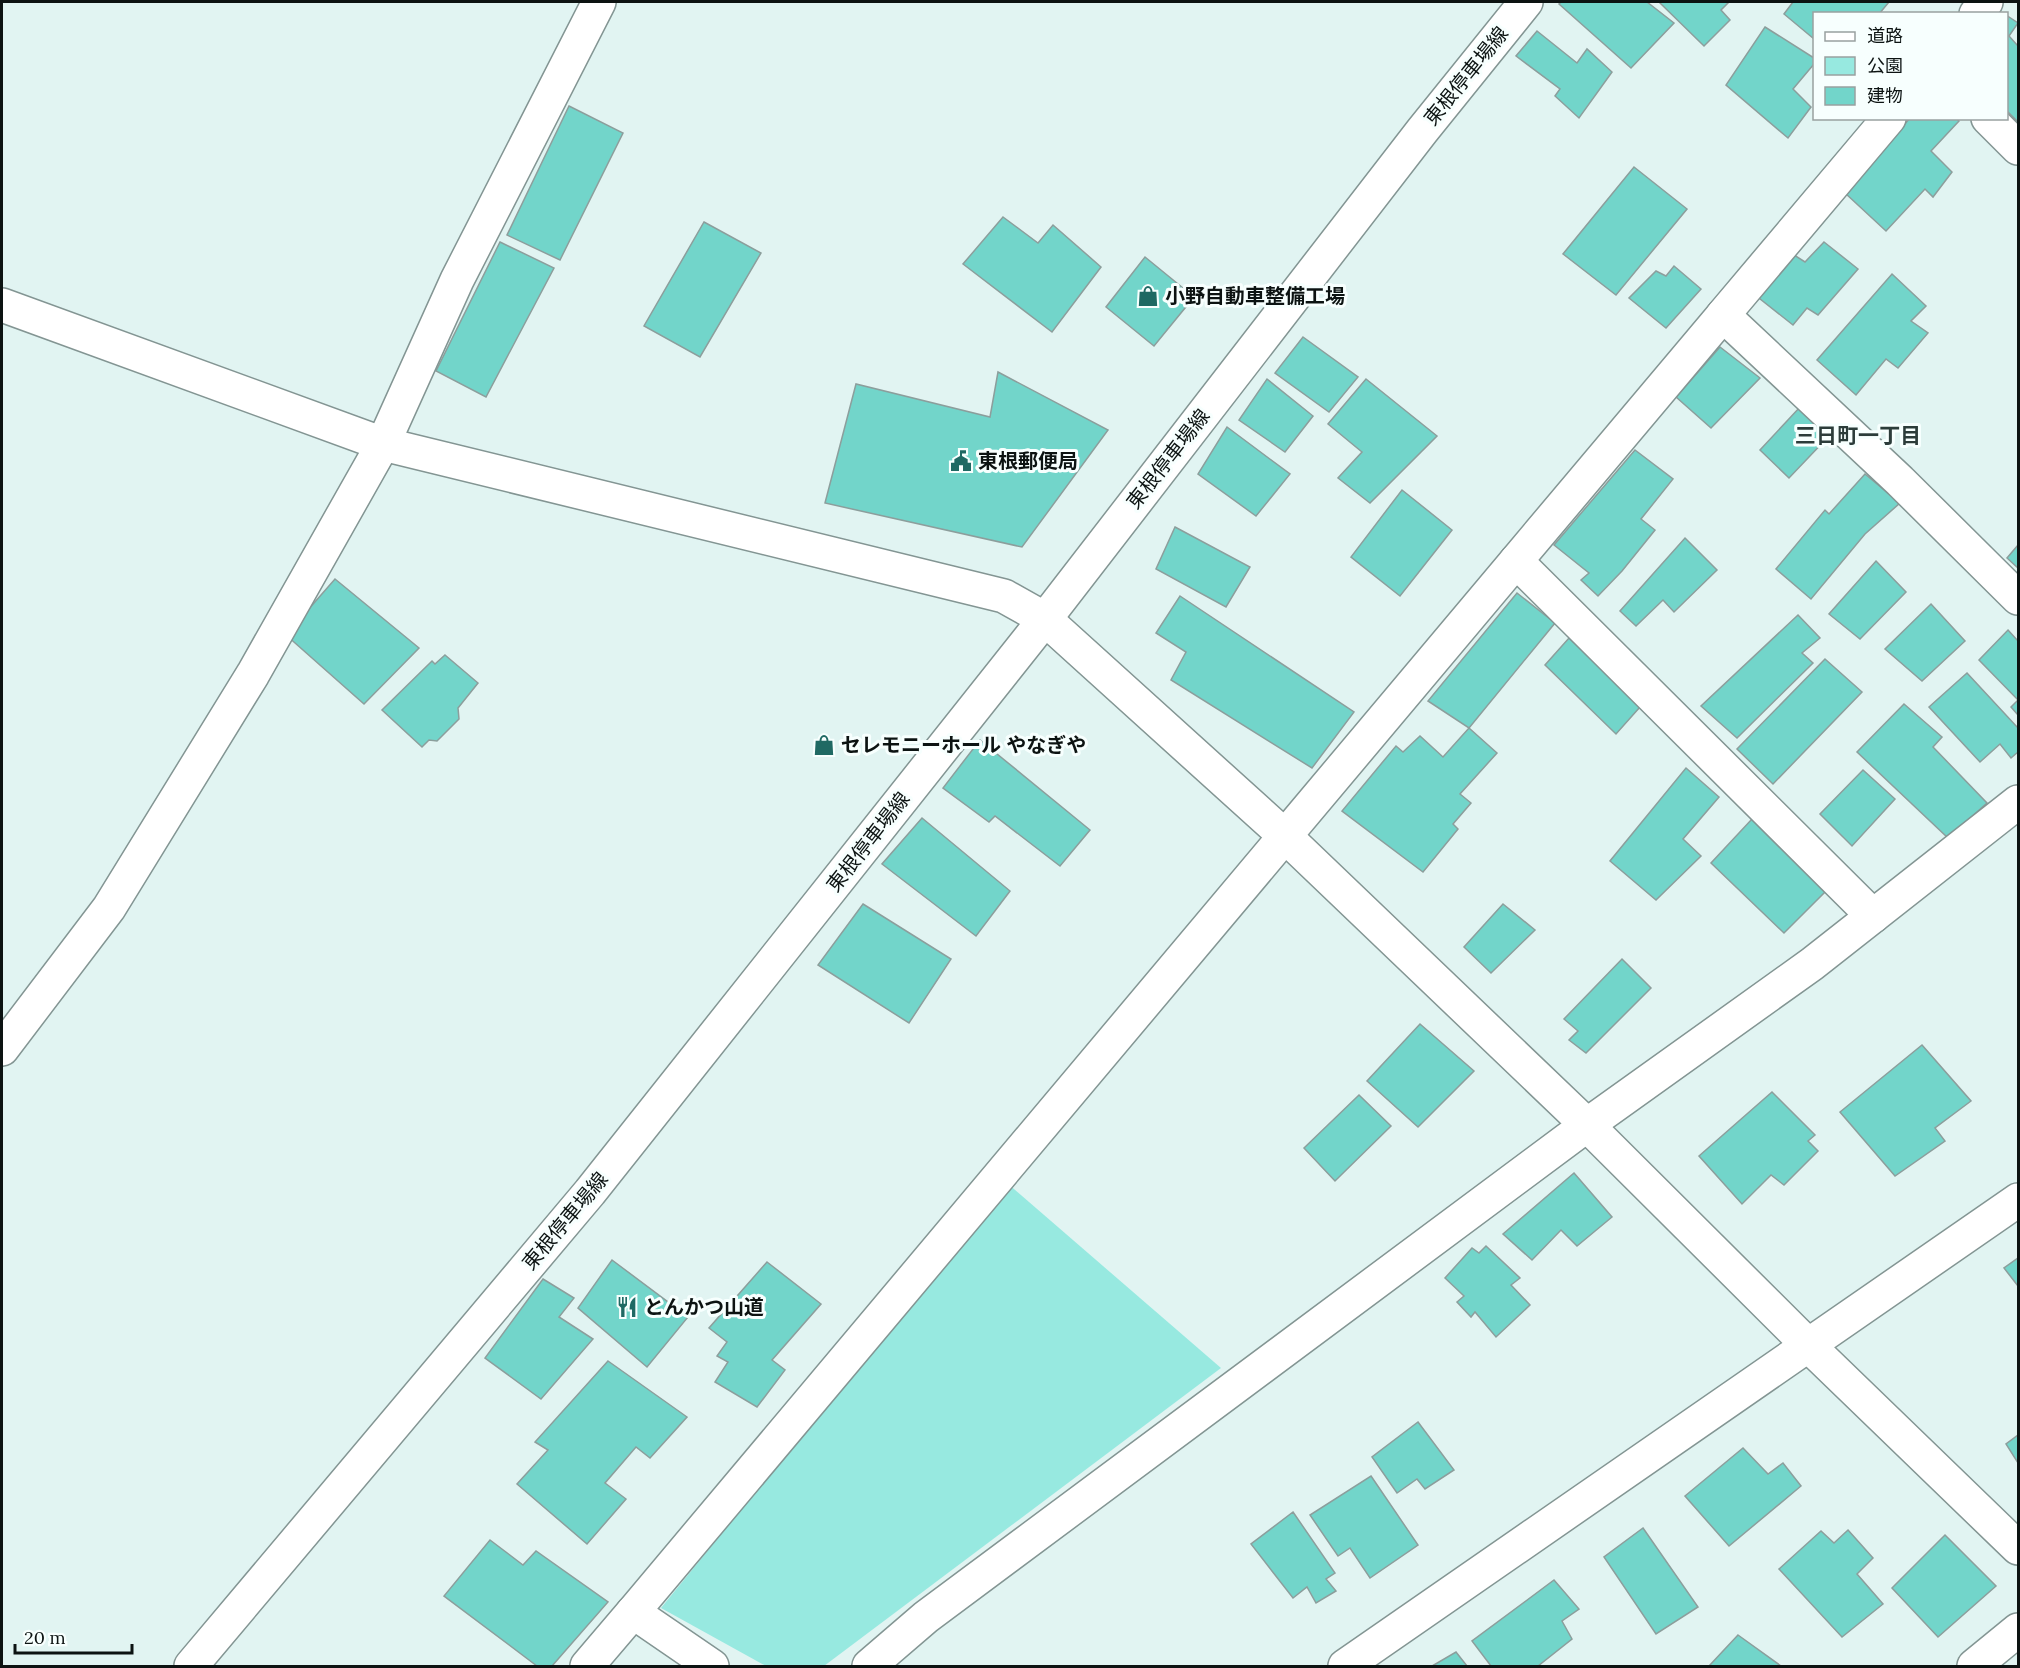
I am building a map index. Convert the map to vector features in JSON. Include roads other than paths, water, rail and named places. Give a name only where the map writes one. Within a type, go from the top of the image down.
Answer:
[{"type":"street","points":[[2,1049],[109,908],[253,674],[383,444],[457,280],[599,2]]},
{"type":"street","name":"東根停車場線","points":[[191,1666],[590,1192],[1045,618],[1422,131],[1526,2]]},
{"type":"street","points":[[587,1666],[1287,837],[1887,120]]},
{"type":"street","points":[[1990,120],[2019,148]]},
{"type":"street","points":[[2,304],[383,444],[1004,596],[1045,618],[1287,837],[1587,1125],[1809,1346],[2019,1548]]},
{"type":"street","points":[[1723,315],[1900,481],[2019,598]]},
{"type":"street","points":[[1516,561],[1873,916]]},
{"type":"street","points":[[868,1666],[926,1617],[1587,1125],[1812,964],[2019,802]]},
{"type":"street","points":[[1345,1666],[2019,1200]]},
{"type":"street","points":[[633,1612],[712,1666]]},
{"type":"street","points":[[1974,1666],[2019,1630]]},
{"type":"place","name":"小野自動車整備工場","points":[[1148,296]]},
{"type":"place","name":"東根郵便局","points":[[961,461]]},
{"type":"place","name":"セレモニーホール やなぎや","points":[[824,745]]},
{"type":"place","name":"とんかつ山道","points":[[627,1307]]},
{"type":"district","name":"三日町一丁目","points":[[1858,436]]}]
